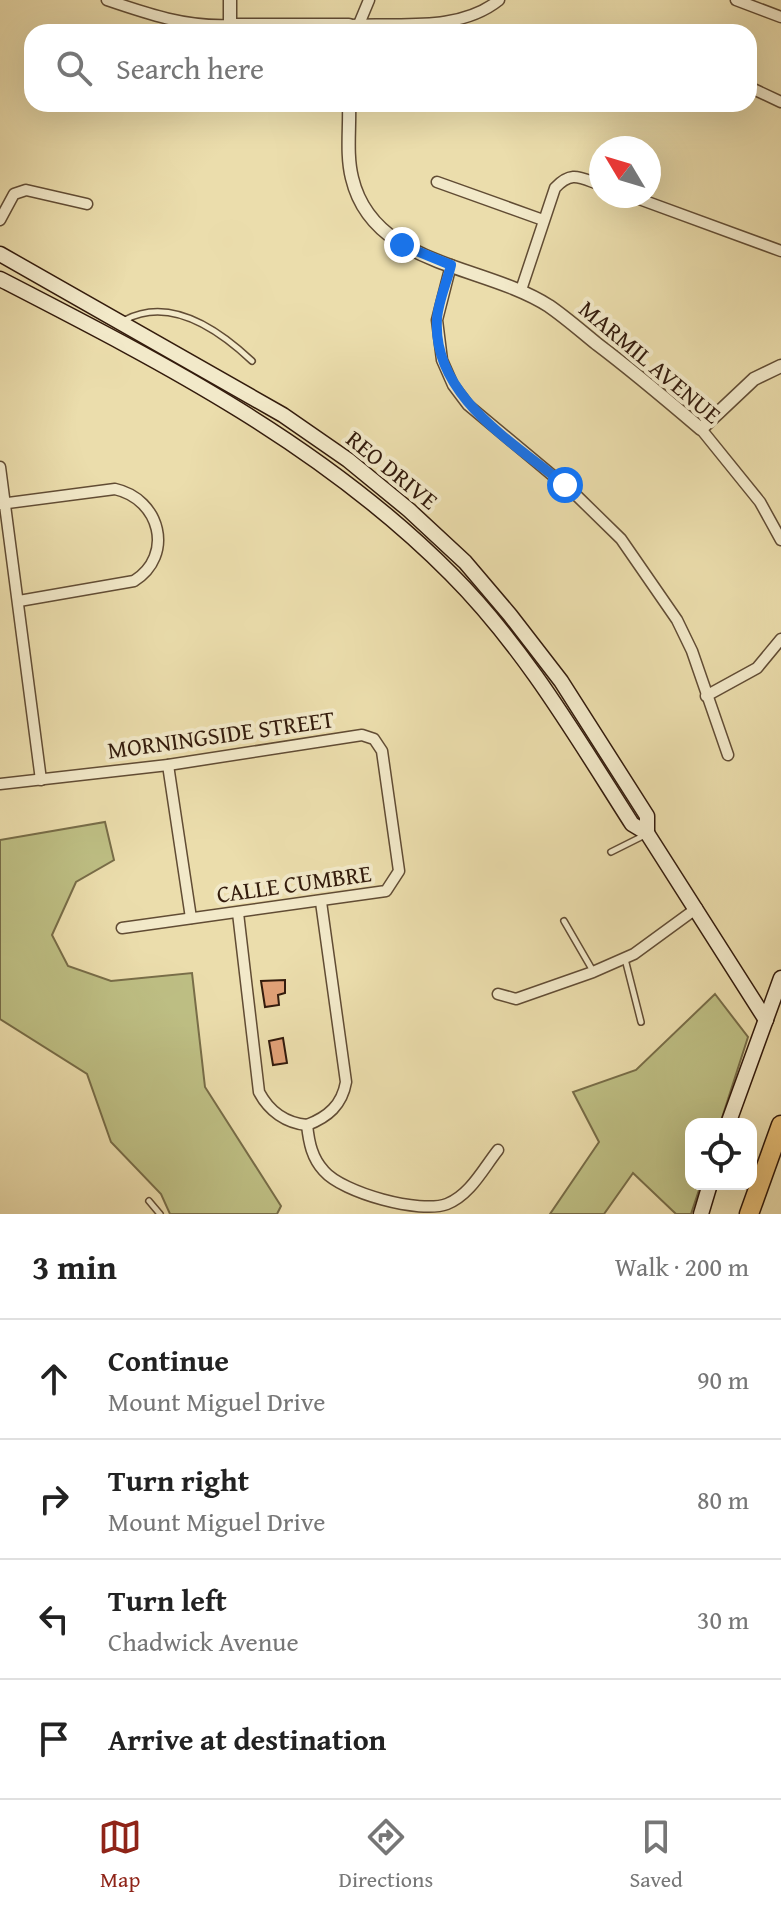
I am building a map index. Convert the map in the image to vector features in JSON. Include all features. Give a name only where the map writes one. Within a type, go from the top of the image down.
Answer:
[{"type":"highway","points":[[749,1214],[781,1125]]},
{"type":"main road","name":"REO DRIVE","points":[[0,254],[283,415],[346,458],[409,510],[465,562],[561,681],[647,816],[647,833]]},
{"type":"main road","name":"REO DRIVE","points":[[0,279],[150,359],[275,431],[338,474],[398,523],[453,575],[546,690],[632,824],[647,833],[766,1020]]},
{"type":"main road","points":[[730,1118],[781,978]]},
{"type":"main road","points":[[701,1214],[708,1190]]},
{"type":"street","points":[[107,0],[169,21],[193,24]]},
{"type":"street","points":[[230,0],[230,24]]},
{"type":"street","points":[[354,24],[369,0]]},
{"type":"street","points":[[420,24],[466,17],[499,0]]},
{"type":"street","points":[[736,0],[781,17]]},
{"type":"street","points":[[757,91],[781,102]]},
{"type":"street","name":"MARMIL AVENUE","points":[[349,112],[350,167],[356,190],[366,211],[382,230],[402,245],[521,290],[555,311],[701,429],[760,502],[781,540]]},
{"type":"street","points":[[521,290],[555,188],[564,178],[575,176],[589,181]]},
{"type":"street","points":[[437,182],[543,220]]},
{"type":"street","points":[[0,220],[14,194],[26,190],[87,204]]},
{"type":"street","points":[[661,207],[781,251]]},
{"type":"street","points":[[451,265],[437,320],[442,360],[453,385],[468,405],[576,495],[621,539],[677,620],[692,651],[728,755]]},
{"type":"street","points":[[701,429],[754,379],[781,366]]},
{"type":"street","points":[[0,467],[2,504],[19,601],[41,780]]},
{"type":"street","points":[[2,504],[115,489],[130,493],[142,502],[153,515],[158,530],[159,544],[155,558],[147,571],[134,581],[19,601]]},
{"type":"street","points":[[706,696],[757,668],[781,639]]},
{"type":"street","name":"MORNINGSIDE STREET","points":[[0,784],[168,765],[366,735],[378,742],[382,751],[390,809]]},
{"type":"street","points":[[168,765],[191,918]]},
{"type":"street","name":"CALLE CUMBRE","points":[[122,928],[386,891],[399,871],[390,809]]},
{"type":"street","points":[[238,913],[259,1092],[278,1115],[307,1125],[333,1111],[342,1098],[346,1082],[321,902]]},
{"type":"street","points":[[498,994],[516,999],[593,972],[625,958],[697,908]]},
{"type":"street","points":[[307,1125],[309,1143],[317,1162],[336,1182],[344,1187],[423,1208],[442,1206],[458,1198],[498,1150]]},
{"type":"lane","points":[[120,322],[146,311],[185,317],[204,324],[252,361]]},
{"type":"lane","points":[[611,852],[647,833]]},
{"type":"lane","points":[[564,921],[593,972]]},
{"type":"lane","points":[[625,958],[641,1022]]},
{"type":"lane","points":[[149,1201],[160,1214]]},
{"type":"green space","points":[[105,822],[114,860],[76,882],[52,935],[68,966],[111,981],[192,973],[205,1087],[281,1206],[277,1214],[170,1214],[161,1194],[111,1142],[87,1074],[0,1019],[0,840]]},
{"type":"green space","points":[[715,994],[748,1037],[722,1118],[685,1118],[685,1190],[699,1190],[691,1214],[676,1214],[633,1173],[604,1214],[550,1214],[599,1142],[573,1092],[636,1070]]},
{"type":"building","points":[[285,980],[285,993],[278,995],[279,1005],[265,1007],[261,981]]},
{"type":"building","points":[[283,1038],[287,1063],[273,1065],[269,1041]]},
{"type":"route","points":[[402,245],[451,265],[437,320],[442,360],[453,385],[468,405],[565,485]]}]
